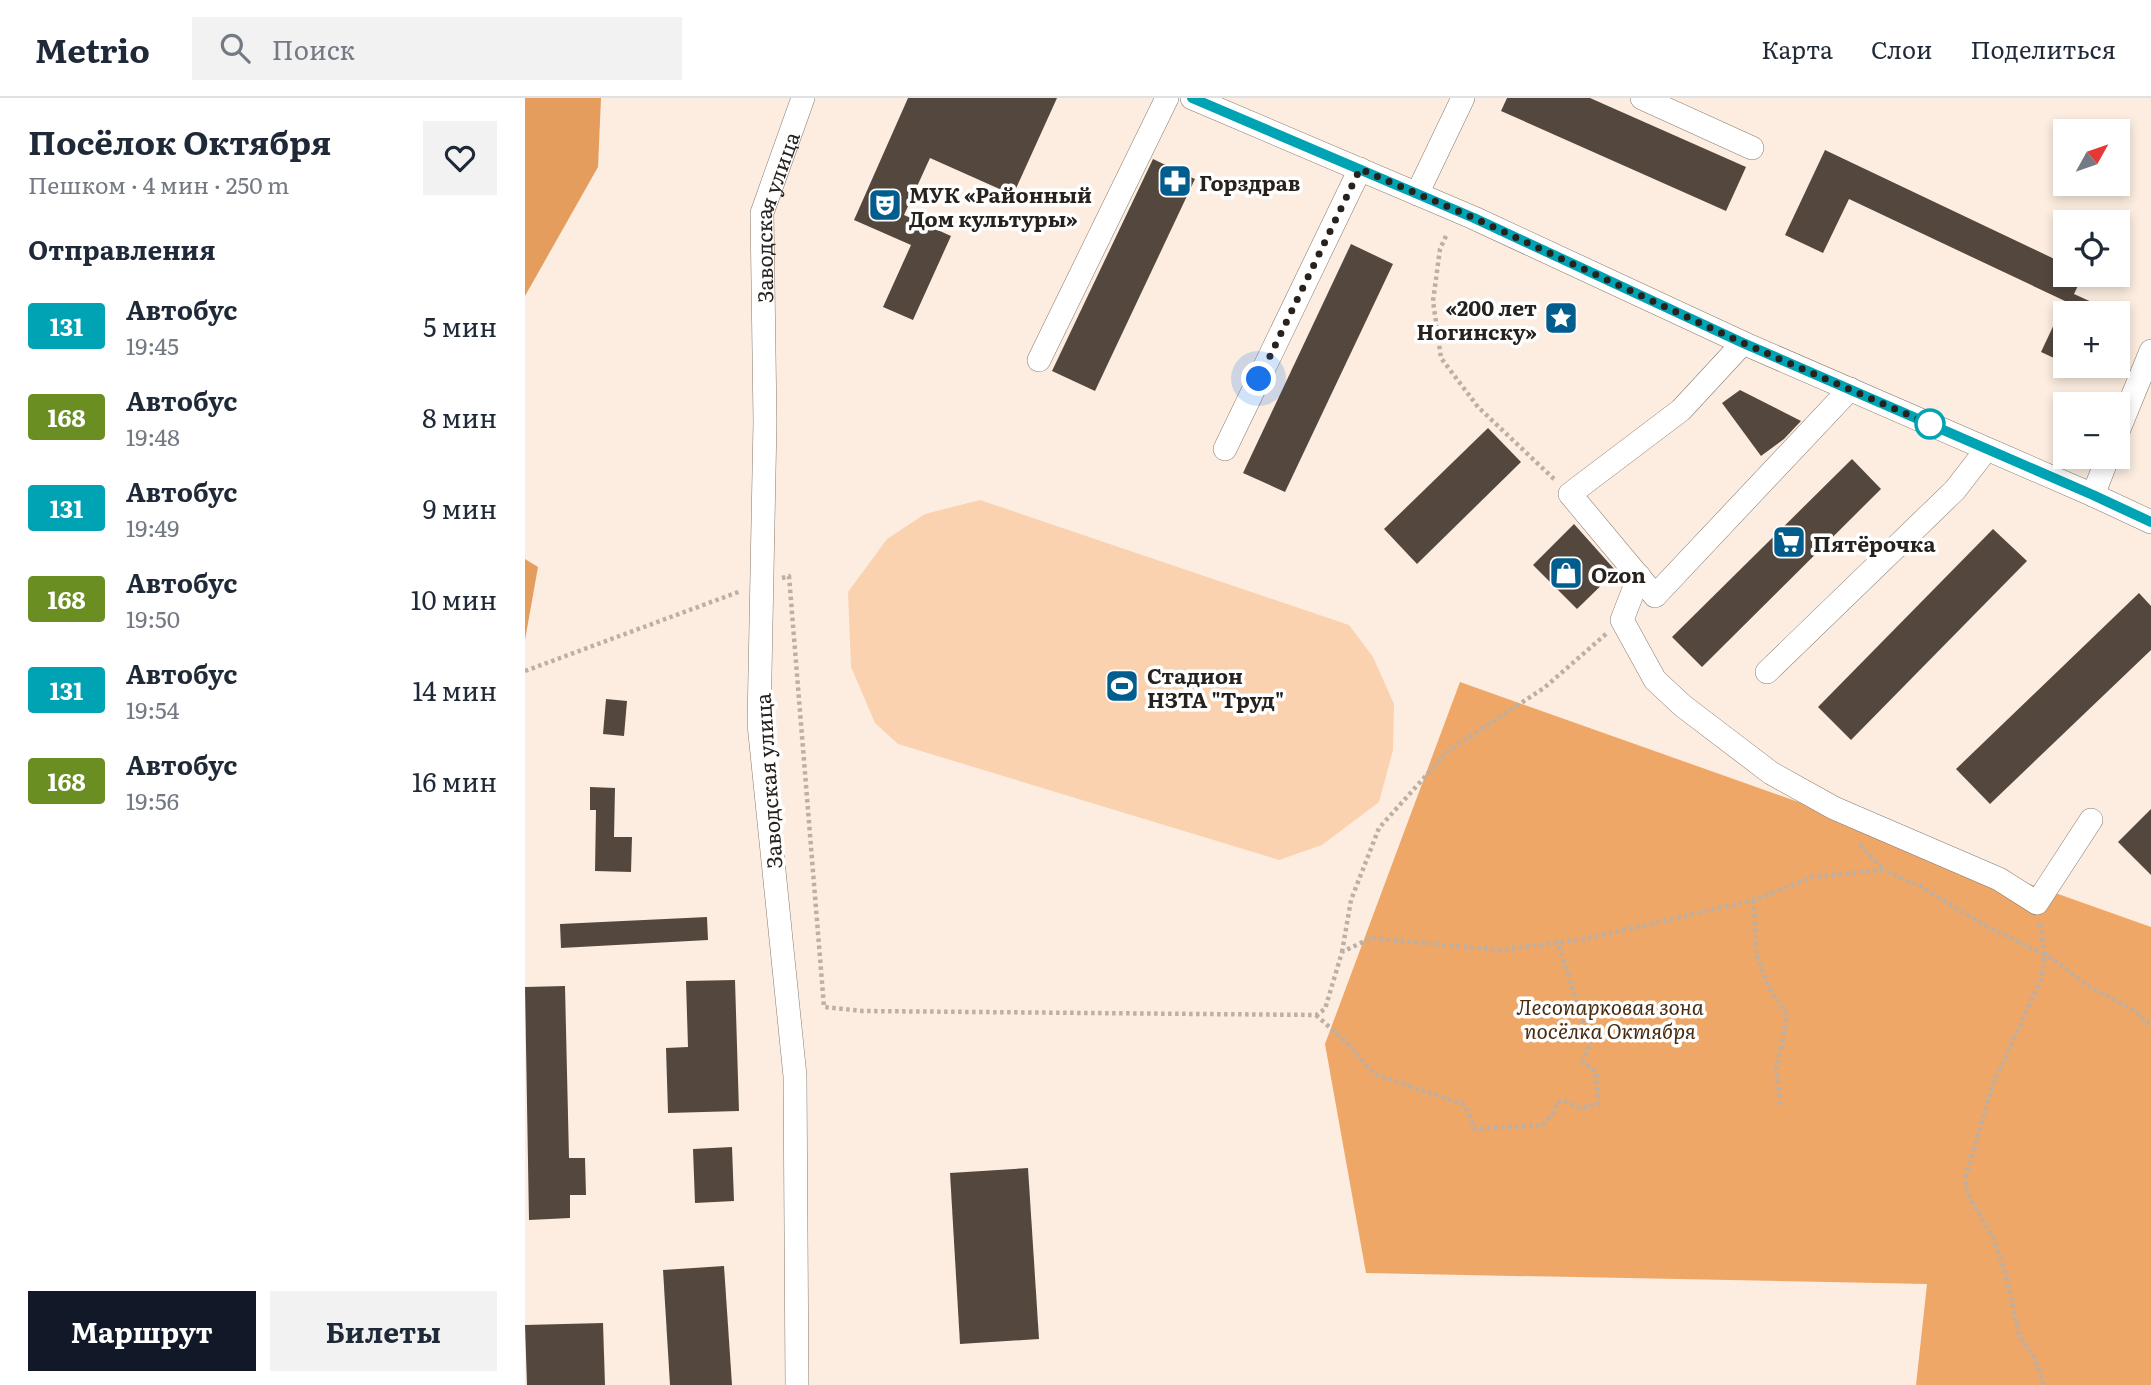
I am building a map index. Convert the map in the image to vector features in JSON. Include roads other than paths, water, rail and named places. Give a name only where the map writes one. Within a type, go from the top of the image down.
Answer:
[{"type":"street","name":"Заводская улица","points":[[797,1385],[795,1076],[759,723],[765,422],[762,214],[803,98]]},
{"type":"street","points":[[1039,360],[1167,98]]},
{"type":"street","points":[[1192,98],[1474,218],[1743,343],[2151,522]]},
{"type":"street","points":[[1417,194],[1463,98]]},
{"type":"street","points":[[1642,98],[1752,148]]},
{"type":"street","points":[[1225,449],[1360,169]]},
{"type":"street","points":[[1743,343],[1681,411],[1570,494],[1655,596],[1850,388]]},
{"type":"street","points":[[2130,402],[2151,351]]},
{"type":"street","points":[[1767,672],[1955,491],[1986,450]]},
{"type":"street","points":[[2093,495],[2103,469]]},
{"type":"street","points":[[1639,576],[1622,620],[1655,680],[1683,706],[1771,773],[1834,808],[1999,879],[2037,903],[2091,821]]},
{"type":"place","name":"Горздрав","points":[[1175,181]]},
{"type":"place","name":"МУК «Районный Дом культуры»","points":[[885,205]]},
{"type":"place","name":"«200 лет Ногинску»","points":[[1561,318]]},
{"type":"place","name":"Пятёрочка","points":[[1789,542]]},
{"type":"place","name":"Ozon","points":[[1566,573]]},
{"type":"place","name":"Стадион НЗТА \"Труд\"","points":[[1122,686]]},
{"type":"park label","name":"Лесопарковая зона посёлка Октября","points":[[1610,1017]]}]
